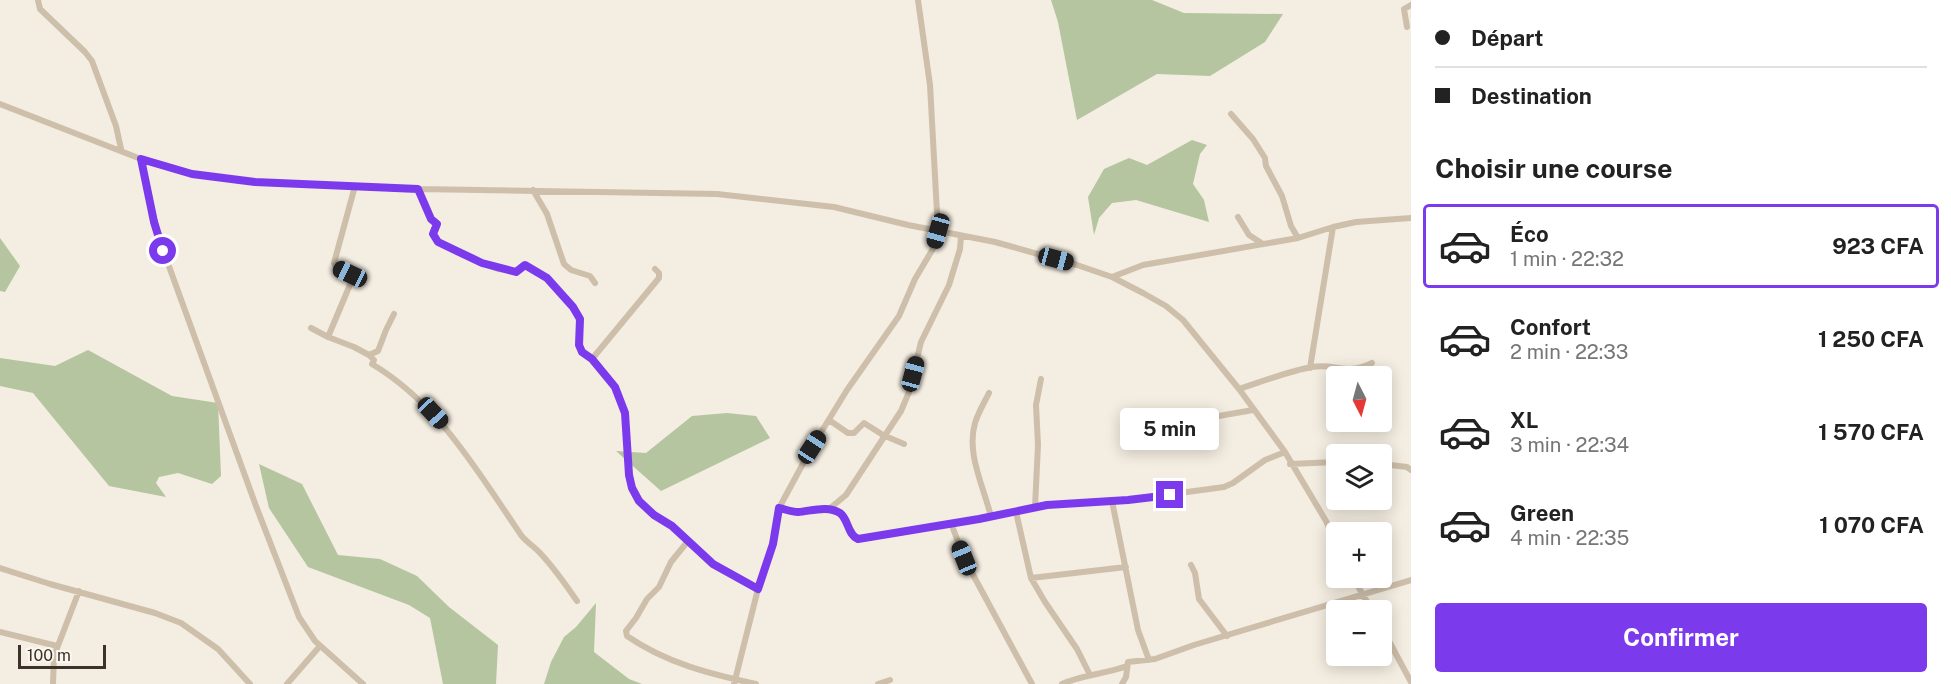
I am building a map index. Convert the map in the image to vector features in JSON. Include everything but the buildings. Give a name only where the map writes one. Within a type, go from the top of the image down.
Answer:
[{"type":"street","points":[[38,0],[40,9],[92,61],[116,126],[121,149]]},
{"type":"street","points":[[735,682],[758,589],[773,544],[779,508],[812,447],[899,315],[915,279],[934,247],[938,231],[930,85],[918,0]]},
{"type":"street","points":[[1407,27],[1404,9],[1411,5]]},
{"type":"street","points":[[0,104],[121,149],[141,159],[203,176],[255,182],[418,189],[717,194],[834,207],[1015,248],[1077,265],[1112,277],[1166,306],[1183,320],[1239,389],[1284,452],[1326,522]]},
{"type":"street","points":[[1232,114],[1253,139],[1265,158],[1266,166],[1282,196],[1291,226],[1298,238]]},
{"type":"street","points":[[141,159],[158,236],[255,506],[299,617],[303,626],[320,646],[363,684]]},
{"type":"street","points":[[328,337],[352,280],[350,274],[336,267],[334,263],[355,186]]},
{"type":"street","points":[[418,189],[431,219],[437,224],[433,234],[438,242],[498,268],[516,272],[525,265],[557,287],[580,319],[579,345],[582,352],[592,359],[615,387],[625,413],[626,458],[635,493],[646,509],[672,526],[713,564],[758,589]]},
{"type":"street","points":[[532,190],[547,214],[564,264],[571,270],[590,276],[595,283]]},
{"type":"street","points":[[1238,217],[1249,235],[1263,245]]},
{"type":"street","points":[[1112,277],[1143,265],[1298,238],[1356,222],[1411,218]]},
{"type":"street","points":[[1310,368],[1333,227]]},
{"type":"street","points":[[829,509],[846,495],[883,435],[901,411],[909,392],[921,342],[950,285],[960,249],[961,236]]},
{"type":"street","points":[[592,359],[659,279],[660,273],[655,269]]},
{"type":"street","points":[[369,355],[378,351],[394,314]]},
{"type":"street","points":[[311,328],[369,355],[374,360],[372,364],[402,383],[445,426],[521,534],[551,565],[577,602]]},
{"type":"street","points":[[1239,389],[1310,368],[1352,370],[1371,363]]},
{"type":"street","points":[[1035,507],[1038,445],[1036,405],[1041,379]]},
{"type":"street","points":[[989,393],[975,421],[973,447],[978,474],[991,517]]},
{"type":"street","points":[[1181,418],[1213,417],[1253,410]]},
{"type":"street","points":[[829,420],[848,433],[854,433],[864,423],[904,444]]},
{"type":"street","points":[[779,508],[800,512],[829,509],[842,514],[853,536],[858,539],[991,517],[1035,507],[1151,498],[1224,487],[1265,460],[1284,452]]},
{"type":"street","points":[[1290,464],[1326,462]]},
{"type":"street","points":[[1392,465],[1407,467],[1411,470]]},
{"type":"street","points":[[1112,501],[1138,630],[1149,660]]},
{"type":"street","points":[[1017,512],[1031,578],[1077,649],[1090,675]]},
{"type":"street","points":[[951,524],[964,558],[1032,684]]},
{"type":"street","points":[[688,541],[671,562],[658,587],[647,599],[629,627],[627,636],[654,653],[689,668],[735,682],[756,684]]},
{"type":"street","points":[[1191,565],[1195,573],[1199,599],[1227,636]]},
{"type":"street","points":[[1031,578],[1126,567]]},
{"type":"street","points":[[0,568],[155,613],[181,623],[218,649],[250,684]]},
{"type":"street","points":[[1062,684],[1126,666],[1128,662],[1149,660],[1411,580]]},
{"type":"street","points":[[1359,588],[1366,600]]},
{"type":"street","points":[[53,684],[52,666],[57,646],[79,591]]},
{"type":"street","points":[[0,632],[57,646]]},
{"type":"street","points":[[287,684],[320,646]]},
{"type":"street","points":[[1392,647],[1411,682]]},
{"type":"street","points":[[1122,684],[1126,677],[1128,662]]},
{"type":"street","points":[[1405,684],[1406,673]]},
{"type":"street","points":[[878,684],[890,680]]},
{"type":"green space","points":[[1051,0],[1152,0],[1184,13],[1283,14],[1265,42],[1210,76],[1157,74],[1077,120],[1058,22]]},
{"type":"green space","points":[[1192,140],[1207,145],[1200,154],[1193,184],[1204,200],[1209,222],[1136,200],[1112,203],[1099,218],[1094,235],[1088,197],[1104,169],[1129,158],[1147,165]]},
{"type":"green space","points":[[0,238],[20,266],[5,292],[0,291]]},
{"type":"green space","points":[[88,350],[172,396],[218,403],[221,476],[212,484],[178,473],[159,477],[156,483],[166,497],[109,486],[33,393],[0,386],[0,358],[55,366]]},
{"type":"green space","points":[[727,413],[756,416],[770,438],[661,491],[616,451],[646,453],[692,416]]},
{"type":"green space","points":[[259,464],[302,484],[338,555],[380,559],[417,576],[449,607],[498,645],[496,684],[443,684],[430,618],[409,605],[308,567],[269,508]]},
{"type":"green space","points":[[596,603],[594,652],[629,679],[642,684],[544,684],[551,662],[564,637],[576,627]]},
{"type":"route","points":[[163,251],[154,222],[141,159],[192,174],[255,182],[418,189],[431,219],[437,224],[433,234],[438,242],[482,263],[508,271],[516,272],[525,265],[557,287],[580,319],[579,345],[582,352],[592,359],[615,387],[621,401],[627,427],[626,458],[629,475],[632,488],[639,501],[646,509],[672,526],[713,564],[758,589],[773,544],[779,508],[800,512],[819,509],[837,512],[842,514],[853,536],[858,539],[1047,505],[1170,495]]}]
